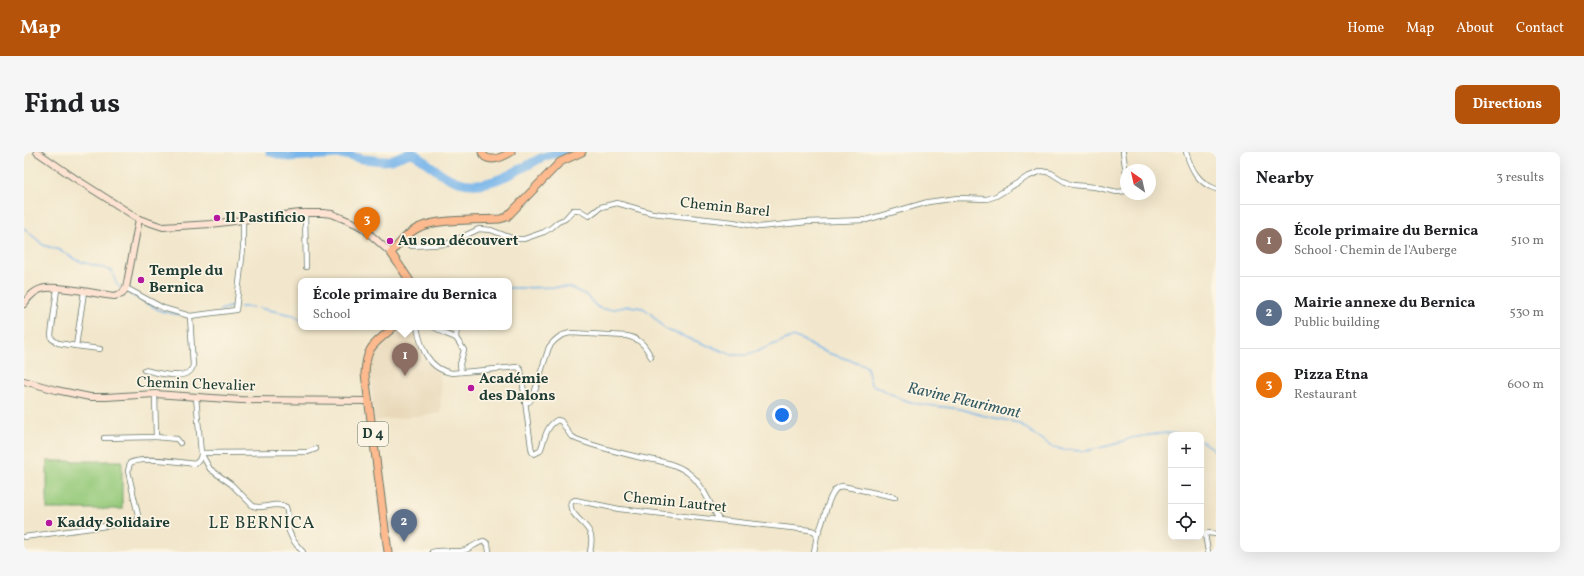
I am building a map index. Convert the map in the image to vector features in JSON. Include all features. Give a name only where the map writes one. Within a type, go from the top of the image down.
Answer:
[{"type":"main road","points":[[482,152],[484,157],[490,159],[500,157],[511,152]]},
{"type":"main road","points":[[408,278],[391,253],[401,242],[420,227],[436,222],[500,219],[507,217],[560,162],[582,152]]},
{"type":"main road","name":"D 4","points":[[388,552],[365,374],[368,354],[375,343],[390,330]]},
{"type":"street","points":[[37,152],[139,219],[164,227],[198,226],[305,212],[332,214],[363,228],[391,253]]},
{"type":"street","points":[[1123,152],[1125,164]]},
{"type":"street","points":[[1186,152],[1196,177],[1207,186],[1216,189]]},
{"type":"street","name":"Chemin Barel","points":[[401,242],[412,246],[447,244],[479,229],[491,230],[514,239],[524,238],[547,230],[565,219],[573,210],[579,210],[589,216],[601,207],[617,204],[652,213],[733,222],[759,227],[807,222],[866,220],[928,202],[958,198],[987,199],[996,196],[1027,177],[1042,171],[1050,173],[1073,185],[1120,192]]},
{"type":"street","points":[[305,212],[306,267]]},
{"type":"street","points":[[24,304],[34,292],[46,288],[114,296],[122,294],[126,288],[139,219]]},
{"type":"street","points":[[126,288],[163,308],[190,316],[236,310],[243,249],[243,221]]},
{"type":"street","points":[[57,289],[51,335],[52,339],[58,343],[100,349]]},
{"type":"street","points":[[76,346],[84,292]]},
{"type":"street","points":[[144,370],[179,376],[188,374],[192,371],[190,316]]},
{"type":"street","points":[[418,330],[421,346],[432,362],[444,372],[518,367],[521,370],[530,447],[534,454],[540,451],[548,427],[556,420],[561,421],[570,436],[576,439],[617,452],[663,462],[683,469],[693,477],[719,520]]},
{"type":"street","points":[[439,330],[456,338],[464,350],[460,364],[461,372]]},
{"type":"street","points":[[456,338],[457,330]]},
{"type":"street","points":[[525,402],[530,402],[533,397],[549,347],[554,340],[563,335],[570,333],[633,337],[642,341],[651,357]]},
{"type":"street","name":"Chemin Chevalier","points":[[24,381],[56,390],[90,397],[155,394],[196,398],[262,401],[368,401]]},
{"type":"street","points":[[155,394],[156,437]]},
{"type":"street","points":[[24,537],[136,522],[138,516],[128,471],[130,463],[156,460],[194,464],[200,460],[201,453],[196,398]]},
{"type":"street","points":[[104,438],[156,437],[177,439],[180,442]]},
{"type":"street","points":[[201,453],[308,452],[316,449]]},
{"type":"street","points":[[201,453],[210,469],[230,484],[253,506],[257,507],[281,504],[286,507],[288,513],[288,527],[291,537],[303,552]]},
{"type":"street","points":[[814,552],[817,535],[823,523],[832,493],[838,487],[842,486],[895,497]]},
{"type":"street","name":"Chemin Lautret","points":[[590,552],[592,542],[590,532],[571,510],[570,504],[574,500],[619,509],[810,530],[814,531],[817,535]]},
{"type":"street","points":[[1208,552],[1205,534],[1216,534]]},
{"type":"street","points":[[432,552],[461,552],[468,550],[478,542],[484,541],[488,544],[489,552]]},
{"type":"shaded area","points":[[415,330],[423,357],[440,373],[441,413],[375,421],[369,364],[372,353],[399,333]]},
{"type":"green space","points":[[47,461],[122,461],[122,509],[47,509]]},
{"type":"waterway","points":[[270,152],[288,157],[341,154],[363,159],[383,161],[413,153],[447,177],[459,182],[470,184],[491,182],[511,174],[542,158],[563,152]]},
{"type":"waterway","name":"Ravine Fleurimont","points":[[24,228],[43,245],[59,250],[76,260],[112,271],[116,283],[121,289]]},
{"type":"waterway","name":"Ravine Fleurimont","points":[[512,288],[569,287],[586,295],[596,306],[601,309],[614,309],[629,306],[643,308],[667,330],[733,355],[748,355],[792,337],[801,339],[828,353],[862,364],[867,367],[871,384],[901,399],[918,404],[961,409],[1019,423],[1050,446],[1064,450],[1086,451],[1116,444],[1131,438],[1168,433]]},
{"type":"waterway","name":"Ravine Fleurimont","points":[[128,293],[161,311],[179,315]]},
{"type":"waterway","name":"Ravine Fleurimont","points":[[220,310],[233,306]]},
{"type":"waterway","name":"Ravine Fleurimont","points":[[240,307],[253,307]]},
{"type":"waterway","name":"Ravine Fleurimont","points":[[259,308],[293,315],[298,318]]},
{"type":"waterway","name":"Ravine Fleurimont","points":[[1204,443],[1216,451]]},
{"type":"place","name":"Il Pastificio","points":[[217,218]]},
{"type":"place","name":"Pizza Etna","points":[[367,240]]},
{"type":"place","name":"Au son découvert","points":[[390,241]]},
{"type":"place","name":"Temple du Bernica","points":[[141,280]]},
{"type":"place","name":"École primaire du Bernica","points":[[405,376]]},
{"type":"place","name":"Académie des Dalons","points":[[471,388]]},
{"type":"place","name":"Kaddy Solidaire","points":[[49,523]]},
{"type":"place","name":"Mairie annexe du Bernica","points":[[404,542]]},
{"type":"district","name":"LE BERNICA","points":[[262,523]]}]
